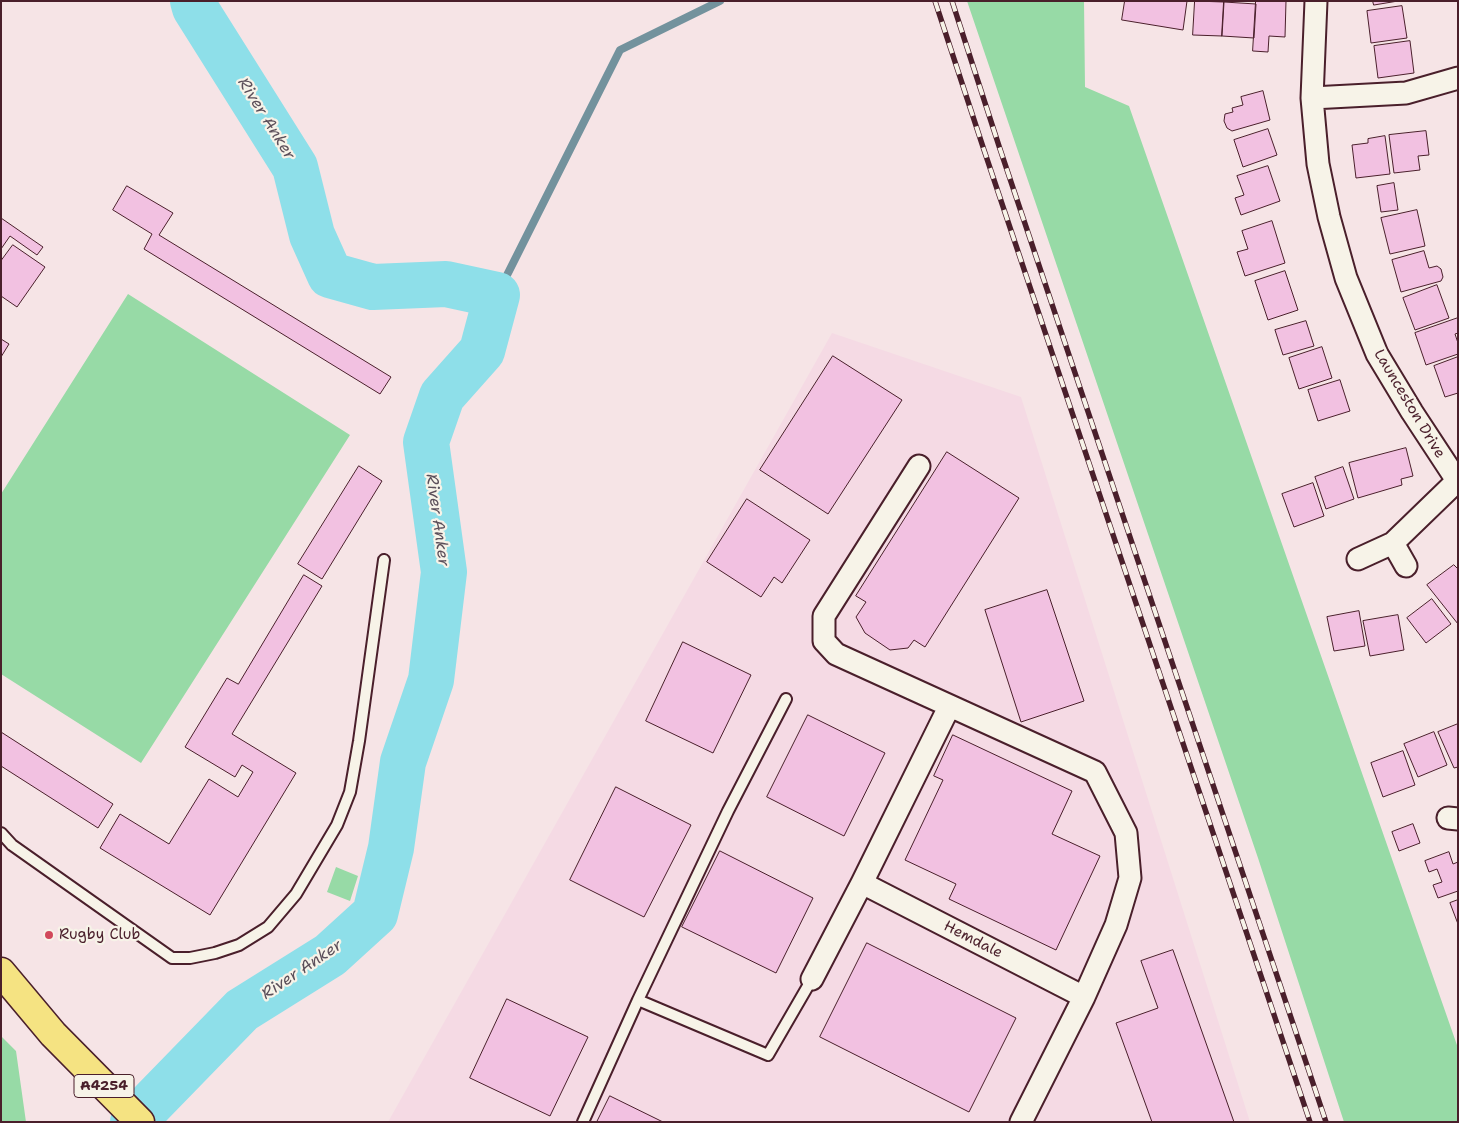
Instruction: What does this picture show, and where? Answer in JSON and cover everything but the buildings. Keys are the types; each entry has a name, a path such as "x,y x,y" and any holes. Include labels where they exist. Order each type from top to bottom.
{"main road":[{"name":"A4254","path":"1,972 53,1034 140,1122"}],"street":[{"name":"Launceston Drive","path":"1316,1 1312,98 1318,164 1329,217 1346,278 1377,354 1457,481"},
{"path":"1312,98 1406,93 1458,78"},
{"path":"919,466 824,616 824,641 836,654 1095,772 1126,833 1130,878 1116,925 1084,997 1021,1122"},
{"path":"1358,559 1393,543 1457,481"},
{"path":"1393,543 1406,566"},
{"path":"812,979 949,707"},
{"name":"Hemdale","path":"862,883 1084,997"}],"lane":[{"path":"1,833 12,845 172,958 190,958 215,953 239,945 268,927 296,894 337,825 350,792 359,741 384,560"},
{"path":"583,1122 638,1000 728,811 786,699"},
{"path":"638,1000 768,1055 812,979"}],"shaded area":[{"path":"832,333 1021,397 1250,1122 388,1122"}],"green space":[{"path":"967,1 1084,1 1085,87 1129,106 1458,1048 1458,1122 1344,1122 1258,858"},
{"path":"128,294 350,435 141,763 1,674 1,494"},
{"path":"336,867 358,876 350,901 327,892"},
{"path":"1,1036 16,1051 26,1122 1,1122"}],"waterway":[{"name":"River Anker","path":"133,1122 242,1010 330,955 375,914 391,848 403,762 431,680 444,572 426,442 442,396 482,351 497,295 446,284 373,287 330,275 312,235 295,167 195,8 193,1"},
{"path":"497,295 620,50 720,1"}],"railway":[{"path":"935,1 1310,1122"},
{"path":"952,1 1326,1122"}],"place":[{"name":"Rugby Club","path":"49,935"}]}
